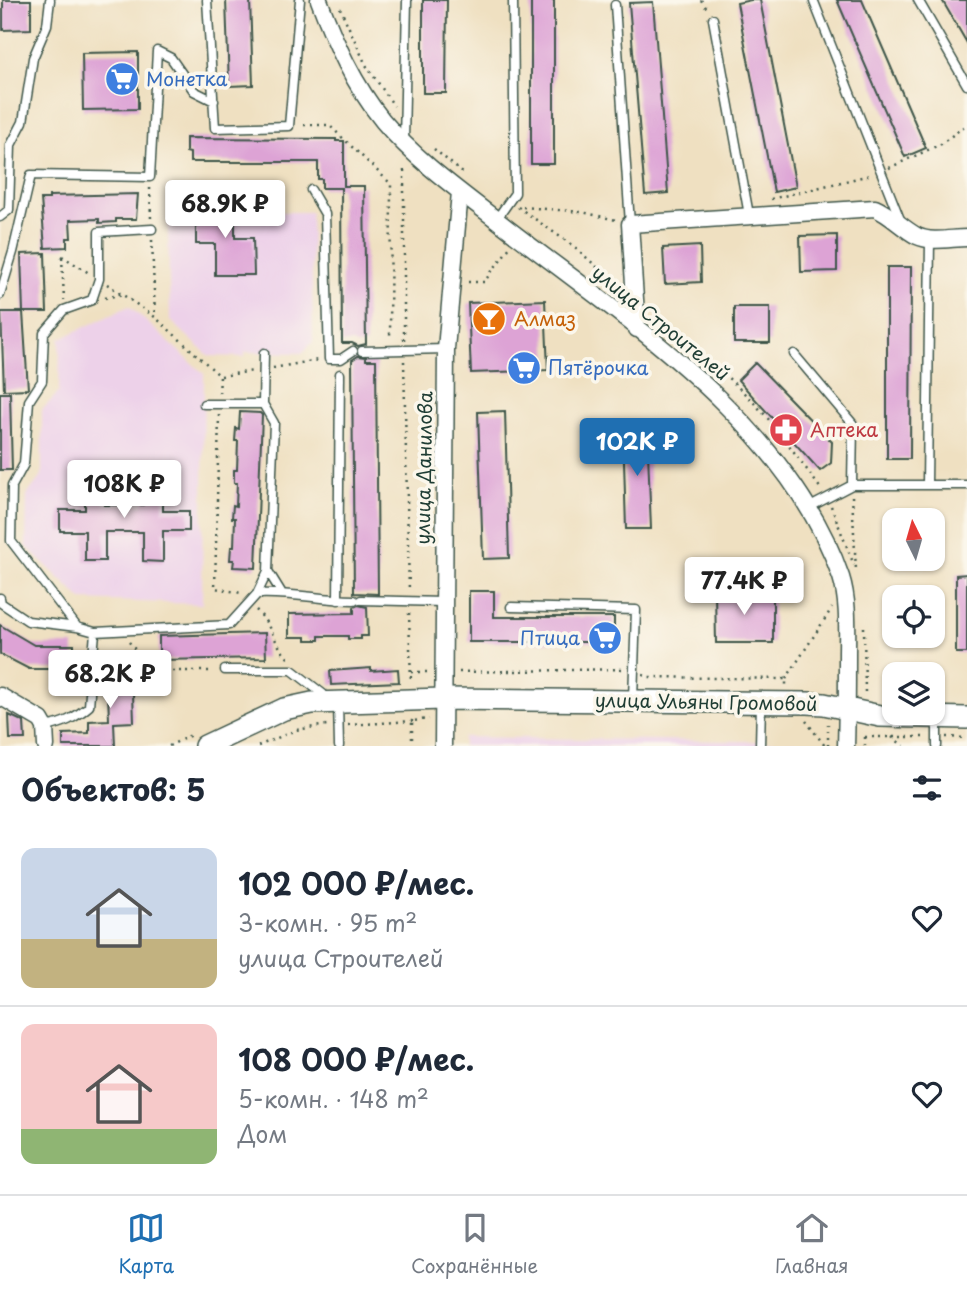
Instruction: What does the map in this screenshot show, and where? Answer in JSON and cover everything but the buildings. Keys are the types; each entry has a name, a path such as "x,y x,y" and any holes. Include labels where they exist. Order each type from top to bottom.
{"street":[{"name":"улица Строителей","path":"319,0 333,37 353,76 382,120 404,144 460,192 637,328 724,401 773,456 808,508 842,580 847,622 846,746"},
{"name":"улица Данилова","path":"443,746 446,349 460,192"},
{"path":"637,328 631,224 748,210 875,208 888,214 917,236 930,240 967,237"},
{"path":"0,696 41,720 45,727 46,746"},
{"name":"улица Ульяны Громовой","path":"205,746 284,709 333,703 412,710 633,701 761,703 791,712 824,704 880,716 937,733 967,718"}],"lane":[{"path":"0,217 9,210 11,145 23,121 33,58 47,25 50,0"},
{"path":"207,0 215,128 289,126 300,0"},
{"path":"404,144 407,0"},
{"path":"496,220 515,193 513,0"},
{"path":"918,0 967,85"},
{"path":"814,2 902,225"},
{"path":"615,5 631,224"},
{"path":"713,19 748,210"},
{"path":"0,295 31,175 150,177 157,51 171,58 194,91 214,101"},
{"path":"311,190 325,214 329,359 341,359 357,351 446,349"},
{"path":"77,628 11,541 12,486 24,464 29,401 42,381 44,333 64,310 92,300 99,279 99,232 152,229"},
{"path":"927,485 930,240"},
{"path":"0,598 1,603 27,621 95,632 229,625 257,594 268,571 274,423 263,404 264,353"},
{"path":"794,354 853,424 852,485"},
{"path":"338,600 340,374"},
{"path":"204,404 263,404"},
{"path":"808,508 852,485 967,485"},
{"path":"268,571 281,592"},
{"path":"257,594 281,592 338,600 443,602"},
{"path":"511,607 636,610 633,701"},
{"path":"45,727 62,724 78,716 89,706 92,695 95,632"},
{"path":"225,670 292,670 333,703 340,725 339,746"},
{"path":"760,746 761,703"}],"path":[{"path":"748,210 881,172 941,144 967,124"},
{"path":"304,125 329,125 391,184 390,349"},
{"path":"404,144 404,350 412,746"},
{"path":"150,177 155,317"},
{"path":"519,206 582,212 631,224"},
{"path":"64,310 62,256 155,317 220,376 215,588 246,594 249,604"},
{"path":"469,282 484,282"},
{"path":"92,300 123,294"},
{"path":"264,617 270,629"},
{"path":"119,630 150,668 158,671 211,671"},
{"path":"411,672 634,669 648,677 786,679 791,712 806,721 827,746"},
{"path":"258,746 296,730 369,725 412,710 443,708"},
{"path":"806,721 817,722"},
{"path":"827,746 828,722"},
{"path":"865,746 865,737 937,733 967,738"},
{"path":"892,737 904,746"}],"shaded area":[{"path":"167,189 280,189 281,212 311,212 313,342 302,353 245,352 245,357 209,356 170,320"},
{"path":"129,306 204,374 202,604 82,600 26,546 27,495 42,475 42,410 59,392 60,339"},
{"path":"463,737 798,742 798,746 463,746"}],"place":[{"name":"Монетка","path":"122,79"},
{"name":"Алмаз","path":"489,319"},
{"name":"Пятёрочка","path":"524,368"},
{"name":"Аптека","path":"786,430"},
{"name":"Птица","path":"605,638"}]}
